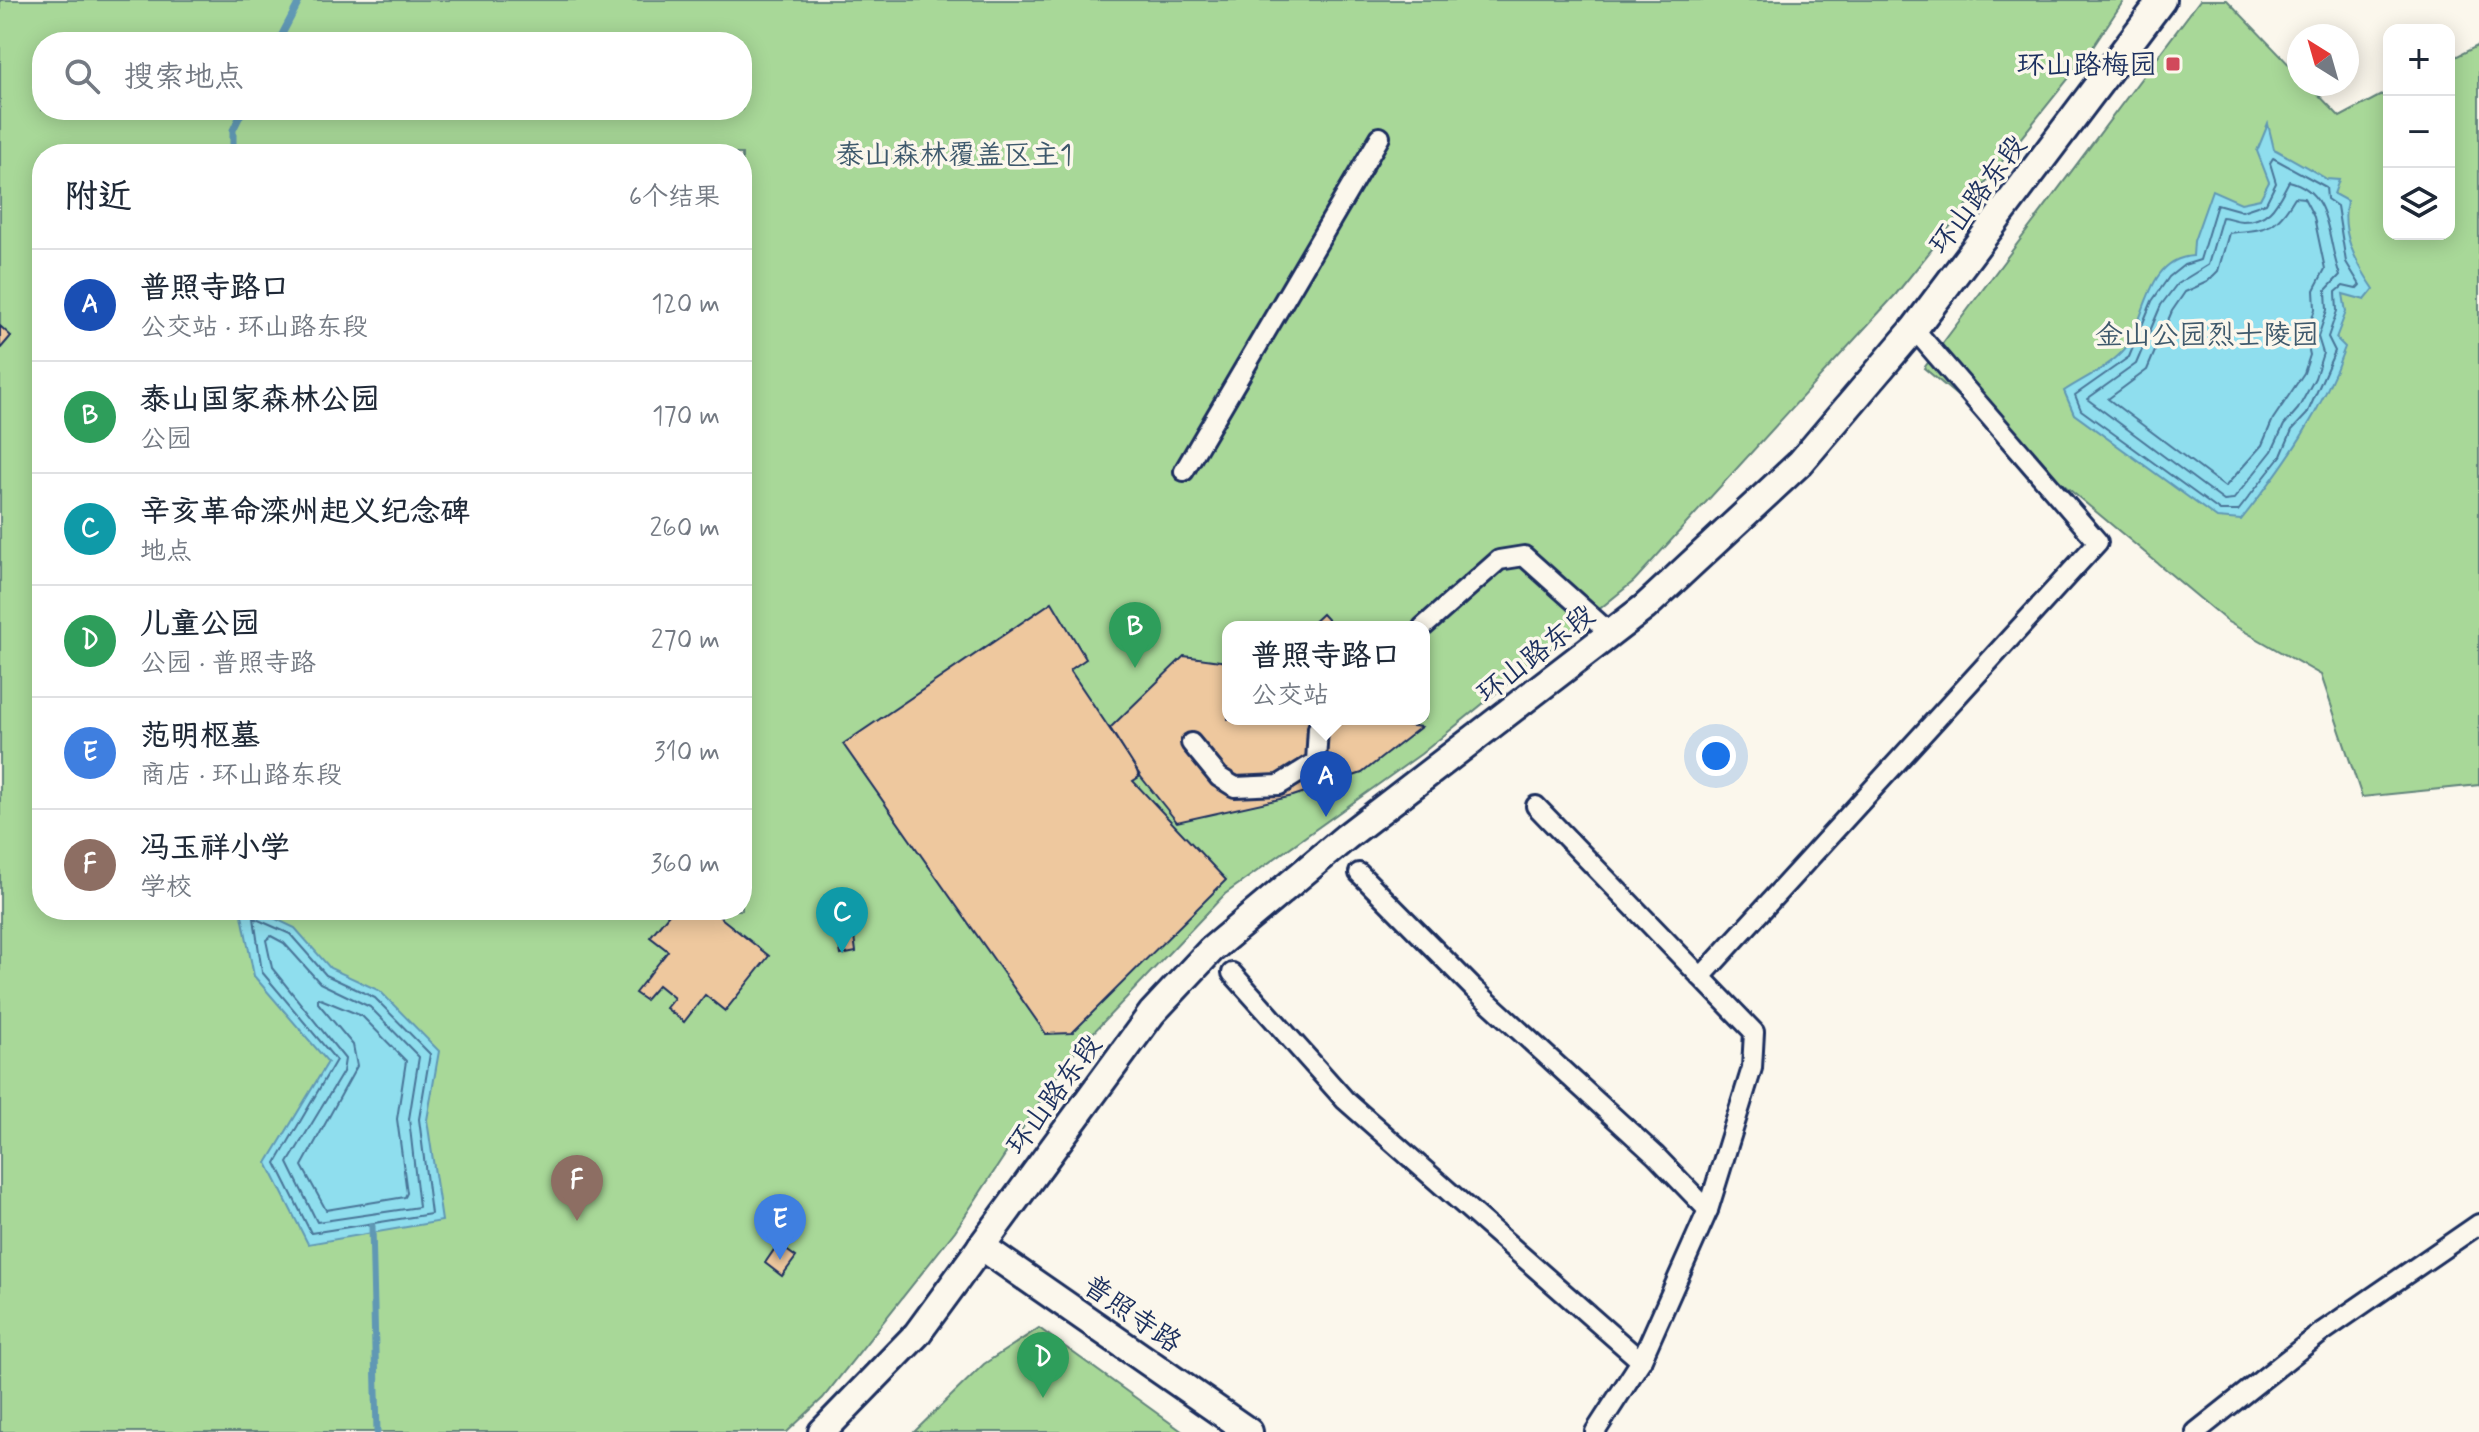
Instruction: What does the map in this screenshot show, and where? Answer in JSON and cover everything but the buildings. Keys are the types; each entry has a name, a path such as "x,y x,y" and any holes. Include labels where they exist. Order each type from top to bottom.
{"main road":[{"name":"环山路东段","path":"822,1432 917,1334 1152,1013 1211,950 1346,837 1645,607 1801,462 1914,329 2162,0"},
{"name":"普照寺路","path":"981,1246 1249,1432"}],"street":[{"path":"1184,471 1380,137"},
{"path":"1701,977 2098,542 1914,329"},
{"path":"1430,621 1499,560 1524,556 1611,634"},
{"path":"1191,743 1219,777 1235,787 1279,785 1316,762 1318,728 1321,725"},
{"path":"1536,806 1754,1032 1752,1068 1708,1210 1641,1361 1595,1432"},
{"path":"1359,873 1474,989 1655,1155 1708,1210"},
{"path":"1232,973 1345,1100 1641,1361"},
{"path":"2196,1432 2322,1332 2479,1224"}],"green space":[{"name":"泰山森林覆盖区主1","path":"0,0 2124,0 2089,53 1896,294 1634,581 1421,754 1225,894 1068,1059 955,1231 823,1398 787,1432 0,1432"},
{"name":"金山公园烈士陵园","path":"2200,0 2227,0 2287,62 2287,96 2320,96 2340,117 2383,94 2383,240 2455,240 2455,57 2479,45 2479,785 2362,797 2321,675 2228,622 1924,368"},
{"path":"1039,1328 1183,1432 914,1432 984,1364"}],"water":[{"path":"2268,124 2274,149 2326,179 2339,180 2334,194 2347,201 2346,225 2351,247 2374,289 2365,300 2343,294 2346,312 2336,338 2345,347 2325,394 2287,459 2241,520 2217,518 2074,414 2064,391 2122,352 2137,326 2155,281 2164,269 2177,260 2193,256 2194,241 2212,190 2241,203 2260,199 2269,182 2257,151"},
{"path":"243,920 278,920 295,928 330,968 380,991 439,1051 427,1120 442,1221 308,1244 267,1163 328,1062 254,976"}],"waterway":[{"path":"283,32 300,0"},
{"path":"233,144 233,130 238,120"},
{"path":"372,1226 377,1432"}],"place":[{"name":"环山路梅园","path":"2173,64"},
{"name":"泰山国家森林公园","path":"1135,668"},
{"name":"普照寺路口","path":"1326,817"},
{"name":"辛亥革命滦州起义纪念碑","path":"842,953"},
{"name":"冯玉祥小学","path":"577,1221"},
{"name":"范明枢墓","path":"780,1260"},
{"name":"儿童公园","path":"1043,1398"}]}
